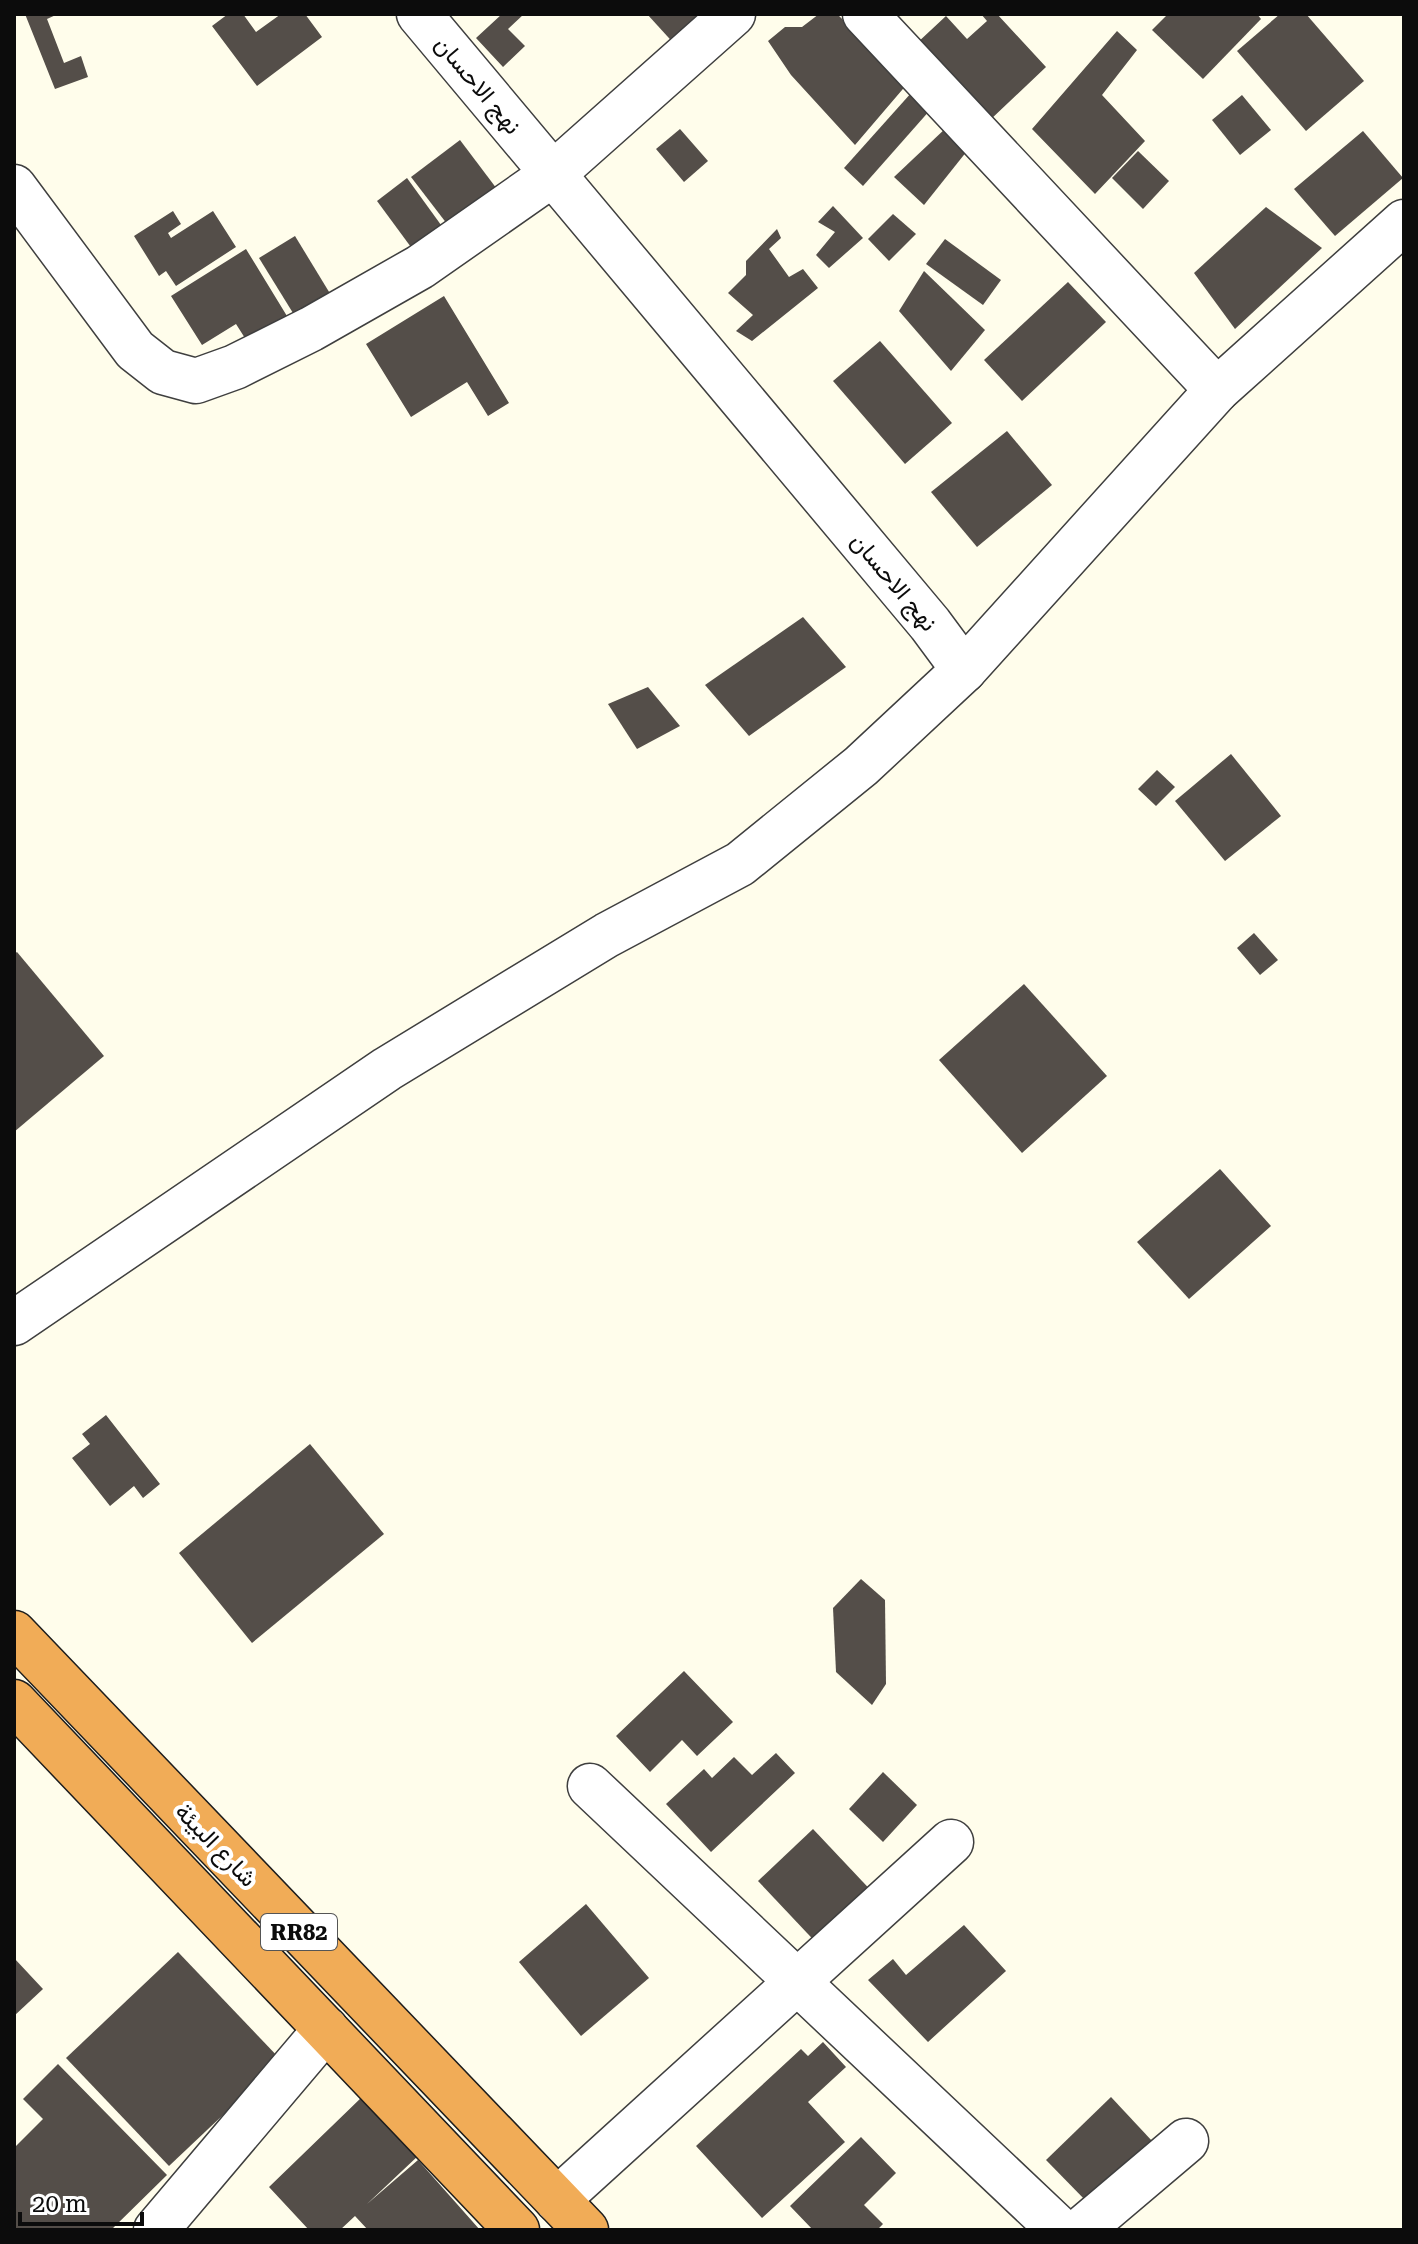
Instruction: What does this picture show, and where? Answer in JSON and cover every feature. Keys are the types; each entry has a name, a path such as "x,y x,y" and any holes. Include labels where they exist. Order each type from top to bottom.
{"highway":[{"name":"شارع البيئة","path":"14,1633 572,2215"},
{"name":"شارع البيئة","path":"14,1702 517,2230"}],"street":[{"name":"نهج الاحسان","path":"419,14 930,624 964,670"},
{"path":"14,187 135,350 163,372 196,381 235,367 311,329 420,267 553,174 733,14"},
{"path":"865,14 1217,390"},
{"path":"14,1323 387,1069 607,935 740,864 861,766 964,670 1217,390 1404,222"},
{"path":"590,1786 1060,2230"},
{"path":"572,2215 797,1982 951,1842"},
{"path":"156,2230 326,2029"},
{"path":"1081,2230 1186,2141"}],"building":[{"path":"25,14 58,14 47,19 64,63 81,56 88,77 55,89"},
{"path":"228,14 243,14 256,32 281,14 305,14 322,37 257,86 212,26"},
{"path":"502,14 524,14 508,29 525,46 503,67 476,38"},
{"path":"647,14 720,14 678,48"},
{"path":"819,14 837,14 908,83 855,145 791,75 768,41 785,27 802,27"},
{"path":"981,14 997,14 1046,67 989,121 916,44 946,16 967,39 987,21"},
{"path":"1168,14 1257,14 1261,19 1203,79 1152,30"},
{"path":"1280,14 1306,14 1364,81 1306,131 1237,51"},
{"path":"1117,31 1137,50 1102,95 1145,141 1095,194 1032,129"},
{"path":"912,92 931,109 863,186 844,168"},
{"path":"1242,95 1271,130 1240,155 1212,120"},
{"path":"947,127 971,146 924,205 894,177"},
{"path":"680,129 708,161 684,182 656,149"},
{"path":"1363,131 1403,178 1335,236 1294,189"},
{"path":"460,140 503,197 454,233 411,177"},
{"path":"1138,151 1169,181 1143,209 1112,178"},
{"path":"407,178 449,236 419,258 377,201"},
{"path":"833,206 863,238 829,268 816,255 835,232 818,222"},
{"path":"1266,207 1322,248 1235,329 1194,273"},
{"path":"173,211 181,224 168,233 171,238 213,211 236,247 176,286 166,271 159,276 134,236"},
{"path":"893,214 916,234 889,261 868,239"},
{"path":"777,229 781,238 769,249 789,277 803,269 818,288 752,341 736,331 753,315 728,293 746,275 746,261"},
{"path":"295,236 337,305 301,326 259,258"},
{"path":"945,239 1001,280 983,305 926,264"},
{"path":"246,249 290,321 250,346 236,324 202,345 171,296"},
{"path":"924,271 985,330 951,371 899,311"},
{"path":"1068,282 1106,322 1022,401 984,360"},
{"path":"444,296 509,403 488,416 467,382 411,417 366,344"},
{"path":"880,341 952,423 905,464 833,381"},
{"path":"1007,431 1052,485 977,547 931,492"},
{"path":"803,617 846,667 749,736 705,685"},
{"path":"648,687 680,726 637,749 608,704"},
{"path":"1231,754 1281,816 1225,861 1175,801"},
{"path":"1157,770 1175,787 1156,806 1138,789"},
{"path":"1254,933 1278,960 1260,975 1237,948"},
{"path":"17,952 104,1056 14,1132 14,954"},
{"path":"1024,984 1107,1076 1022,1153 939,1060"},
{"path":"1220,1169 1271,1226 1189,1299 1137,1242"},
{"path":"106,1415 160,1484 143,1498 134,1486 110,1506 72,1458 90,1444 82,1434"},
{"path":"310,1444 384,1534 252,1643 179,1553"},
{"path":"861,1579 885,1600 886,1684 872,1705 836,1672 833,1608"},
{"path":"684,1671 733,1722 697,1756 682,1740 650,1772 616,1736"},
{"path":"776,1753 795,1773 711,1852 666,1804 704,1769 712,1778 734,1757 752,1775"},
{"path":"883,1772 917,1805 883,1842 849,1809"},
{"path":"813,1829 879,1899 824,1951 758,1881"},
{"path":"586,1904 649,1978 581,2036 519,1962"},
{"path":"964,1925 1006,1971 928,2042 868,1980 893,1959 906,1975"},
{"path":"178,1952 281,2060 169,2166 66,2058"},
{"path":"14,1958 43,1989 14,2016"},
{"path":"823,2042 846,2067 808,2102 845,2142 762,2218 696,2146 801,2049 808,2056"},
{"path":"58,2064 167,2175 111,2230 14,2230 14,2148 43,2119 23,2099"},
{"path":"363,2096 419,2155 367,2204 418,2160 480,2230 368,2230 355,2216 340,2230 309,2230 269,2187"},
{"path":"1111,2097 1153,2142 1089,2204 1046,2160"},
{"path":"861,2137 896,2173 864,2205 883,2224 877,2230 813,2230 790,2206"}]}
